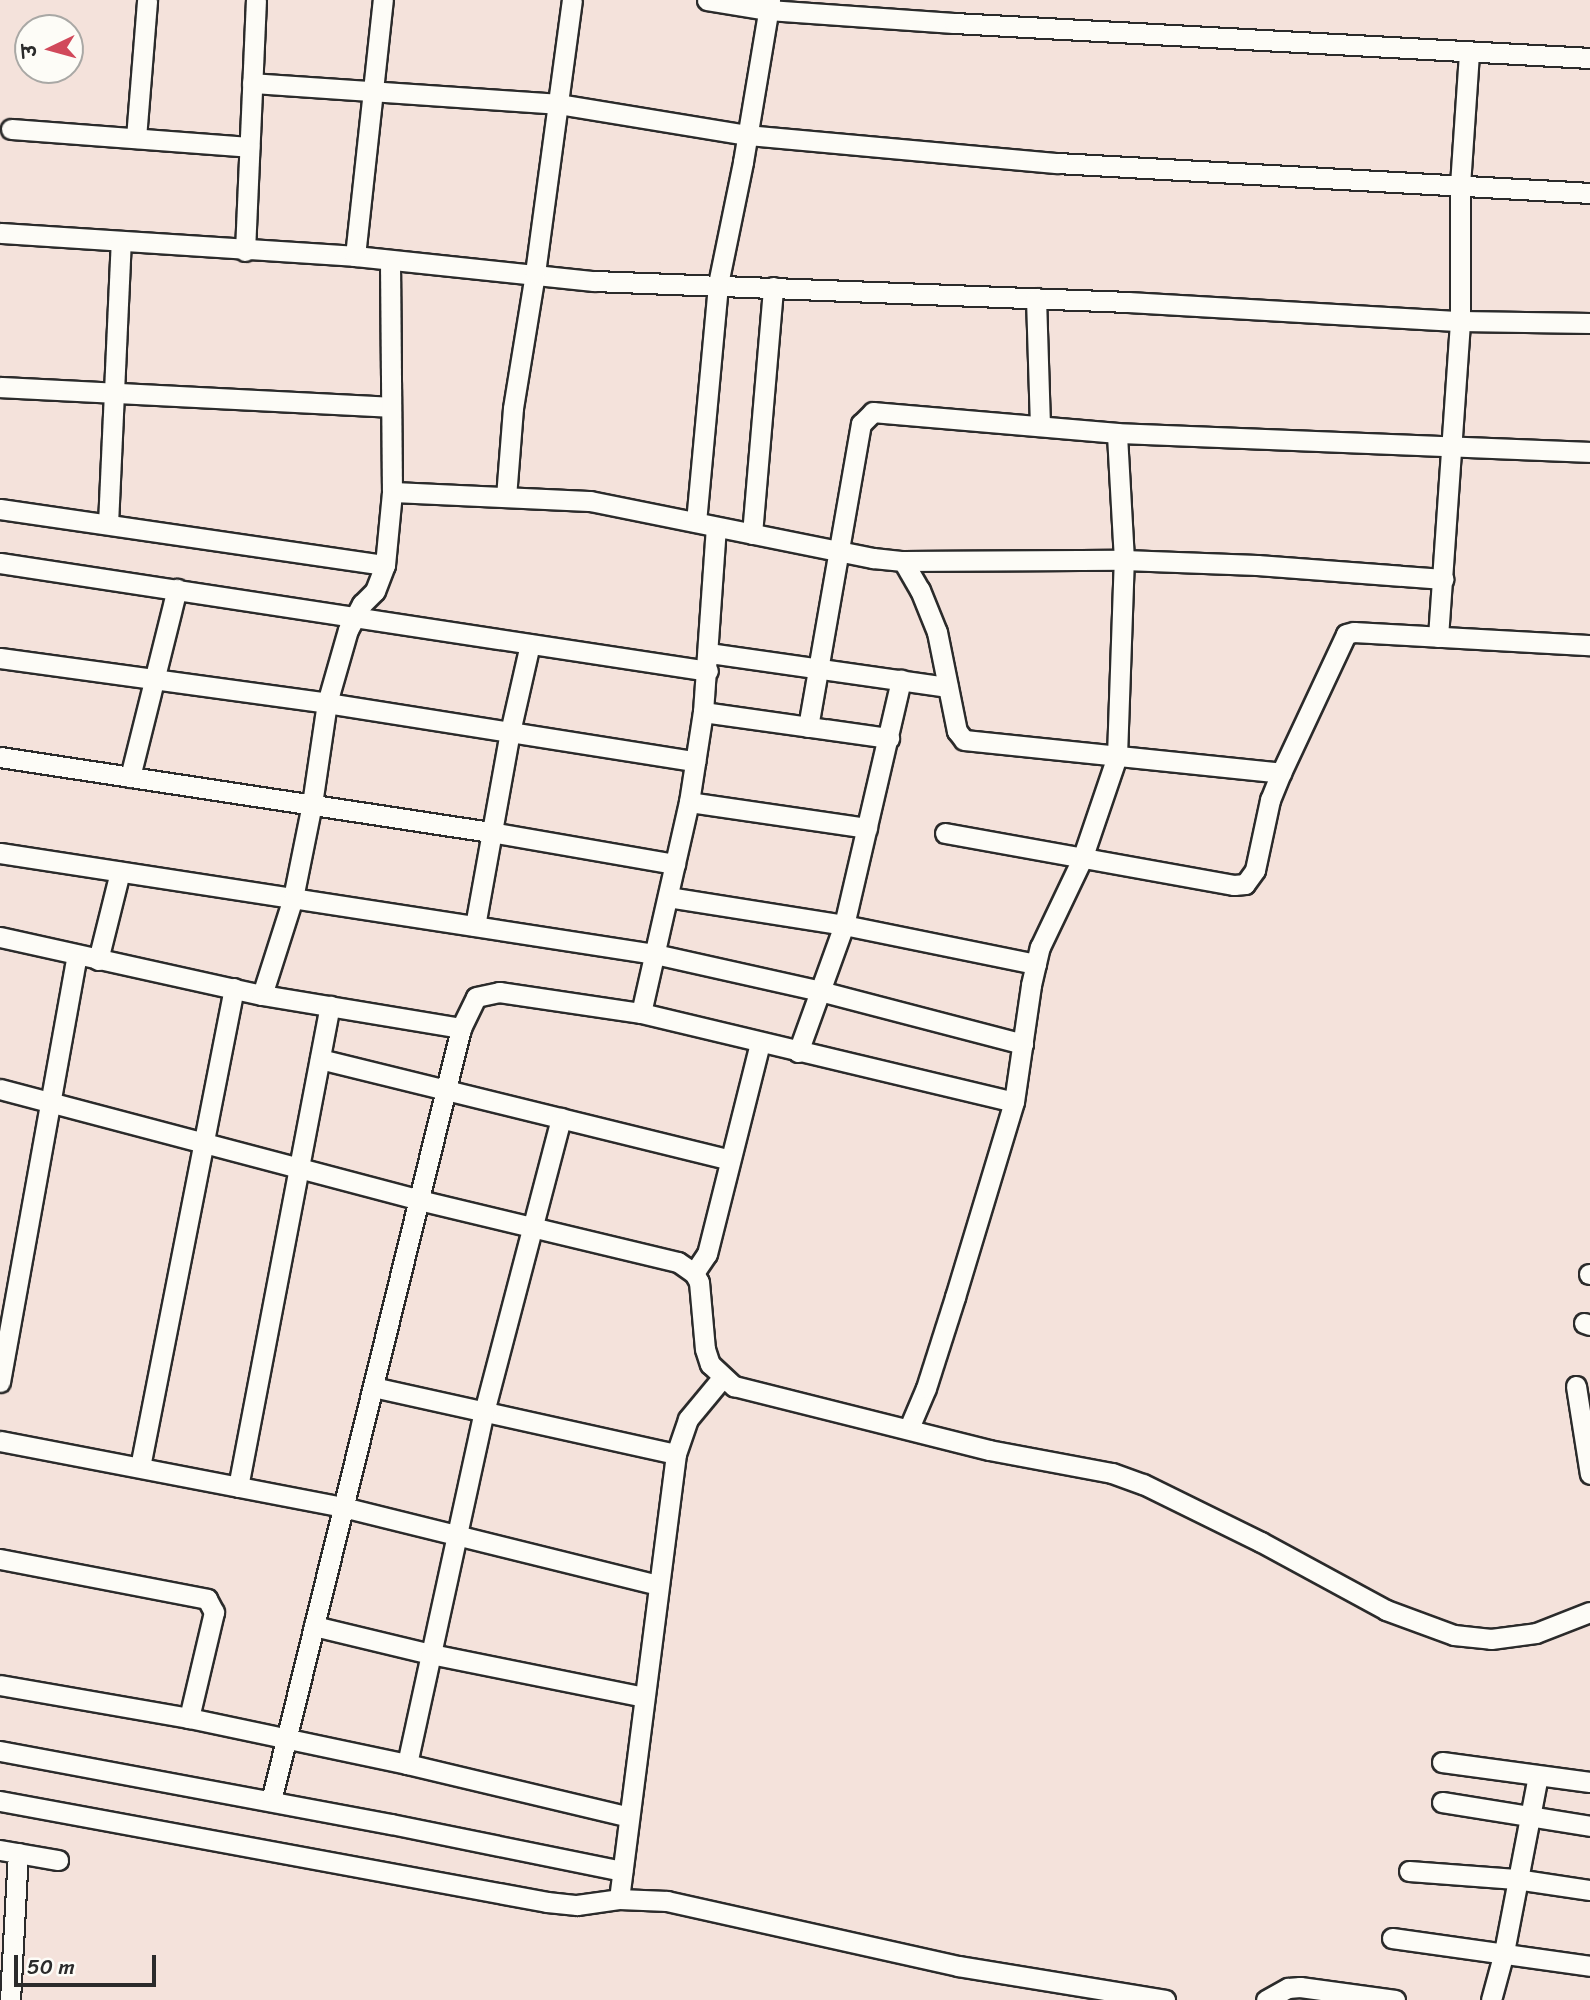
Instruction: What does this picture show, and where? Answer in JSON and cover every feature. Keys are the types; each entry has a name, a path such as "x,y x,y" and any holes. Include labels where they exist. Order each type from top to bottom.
{"street":[{"path":"135,138 147,0"},
{"path":"245,251 256,0"},
{"path":"355,256 383,0"},
{"path":"506,497 513,408 536,273 572,0"},
{"path":"707,0 1590,58"},
{"path":"696,522 718,284 769,5"},
{"path":"1438,637 1460,321 1460,185 1469,52"},
{"path":"252,83 374,94 558,104 747,135 1057,163 1590,193"},
{"path":"11,129 250,147"},
{"path":"0,233 121,243 355,256 593,281 1037,298 1460,321 1590,323"},
{"path":"108,524 121,243"},
{"path":"262,995 293,898 312,804 327,703 355,616 375,591 385,565 392,492 390,261"},
{"path":"752,534 773,288"},
{"path":"1037,298 1040,426"},
{"path":"0,387 113,395 390,407"},
{"path":"808,727 860,424 866,416 884,411 1117,433 1590,453"},
{"path":"909,1428 926,1388 1014,1102 1040,947 1082,859 1117,757 1124,560 1117,433"},
{"path":"392,492 590,501 716,528 903,561 1124,560 1257,565 1443,579"},
{"path":"0,509 385,565"},
{"path":"641,1013 689,802 703,712 716,528"},
{"path":"903,561 920,590 937,632 957,731 964,740 1281,774"},
{"path":"0,563 530,643 708,662 816,669 948,687"},
{"path":"131,777 177,589"},
{"path":"945,833 1234,885 1245,884 1255,870 1270,800 1346,634 1590,645"},
{"path":"475,926 510,732 530,643"},
{"path":"0,658 327,703 695,761"},
{"path":"799,1052 844,925 901,681"},
{"path":"703,712 889,738"},
{"path":"0,757 491,832 676,864"},
{"path":"689,802 867,828"},
{"path":"0,853 654,954 820,991 1023,1044"},
{"path":"98,960 120,872"},
{"path":"668,897 844,925 1036,964"},
{"path":"0,937 262,995 461,1028"},
{"path":"0,1382 77,956"},
{"path":"140,1467 234,989"},
{"path":"271,1801 461,1028 476,997 499,992 641,1013 1014,1102"},
{"path":"238,1487 330,1006"},
{"path":"694,1273 707,1254 760,1043"},
{"path":"320,1059 730,1160"},
{"path":"0,1089 419,1200 678,1262 694,1273 701,1295 705,1349 710,1364 722,1378 734,1386 989,1450 1112,1473 1143,1484 1261,1542 1385,1611 1454,1635 1491,1639 1536,1633 1590,1612"},
{"path":"407,1764 484,1412 561,1118"},
{"path":"619,1899 676,1454 688,1419 722,1378"},
{"path":"1576,1386 1590,1474"},
{"path":"373,1387 676,1454"},
{"path":"0,1441 343,1507 659,1585"},
{"path":"0,1559 201,1597 212,1603 214,1612 189,1718"},
{"path":"314,1626 431,1654 644,1697"},
{"path":"0,1685 189,1718 407,1764 629,1817"},
{"path":"0,1751 271,1801 622,1871"},
{"path":"1442,1762 1590,1782"},
{"path":"1491,2000 1504,1952 1538,1776"},
{"path":"0,1801 547,1902 596,1904 619,1899 667,1901 958,1966 1165,2000"},
{"path":"1442,1802 1590,1826"},
{"path":"10,2000 9,1852 58,1860"},
{"path":"1409,1871 1516,1879 1590,1890"},
{"path":"1392,1938 1590,1966"},
{"path":"1266,2000 1288,1989 1300,1987 1395,2000"}]}
